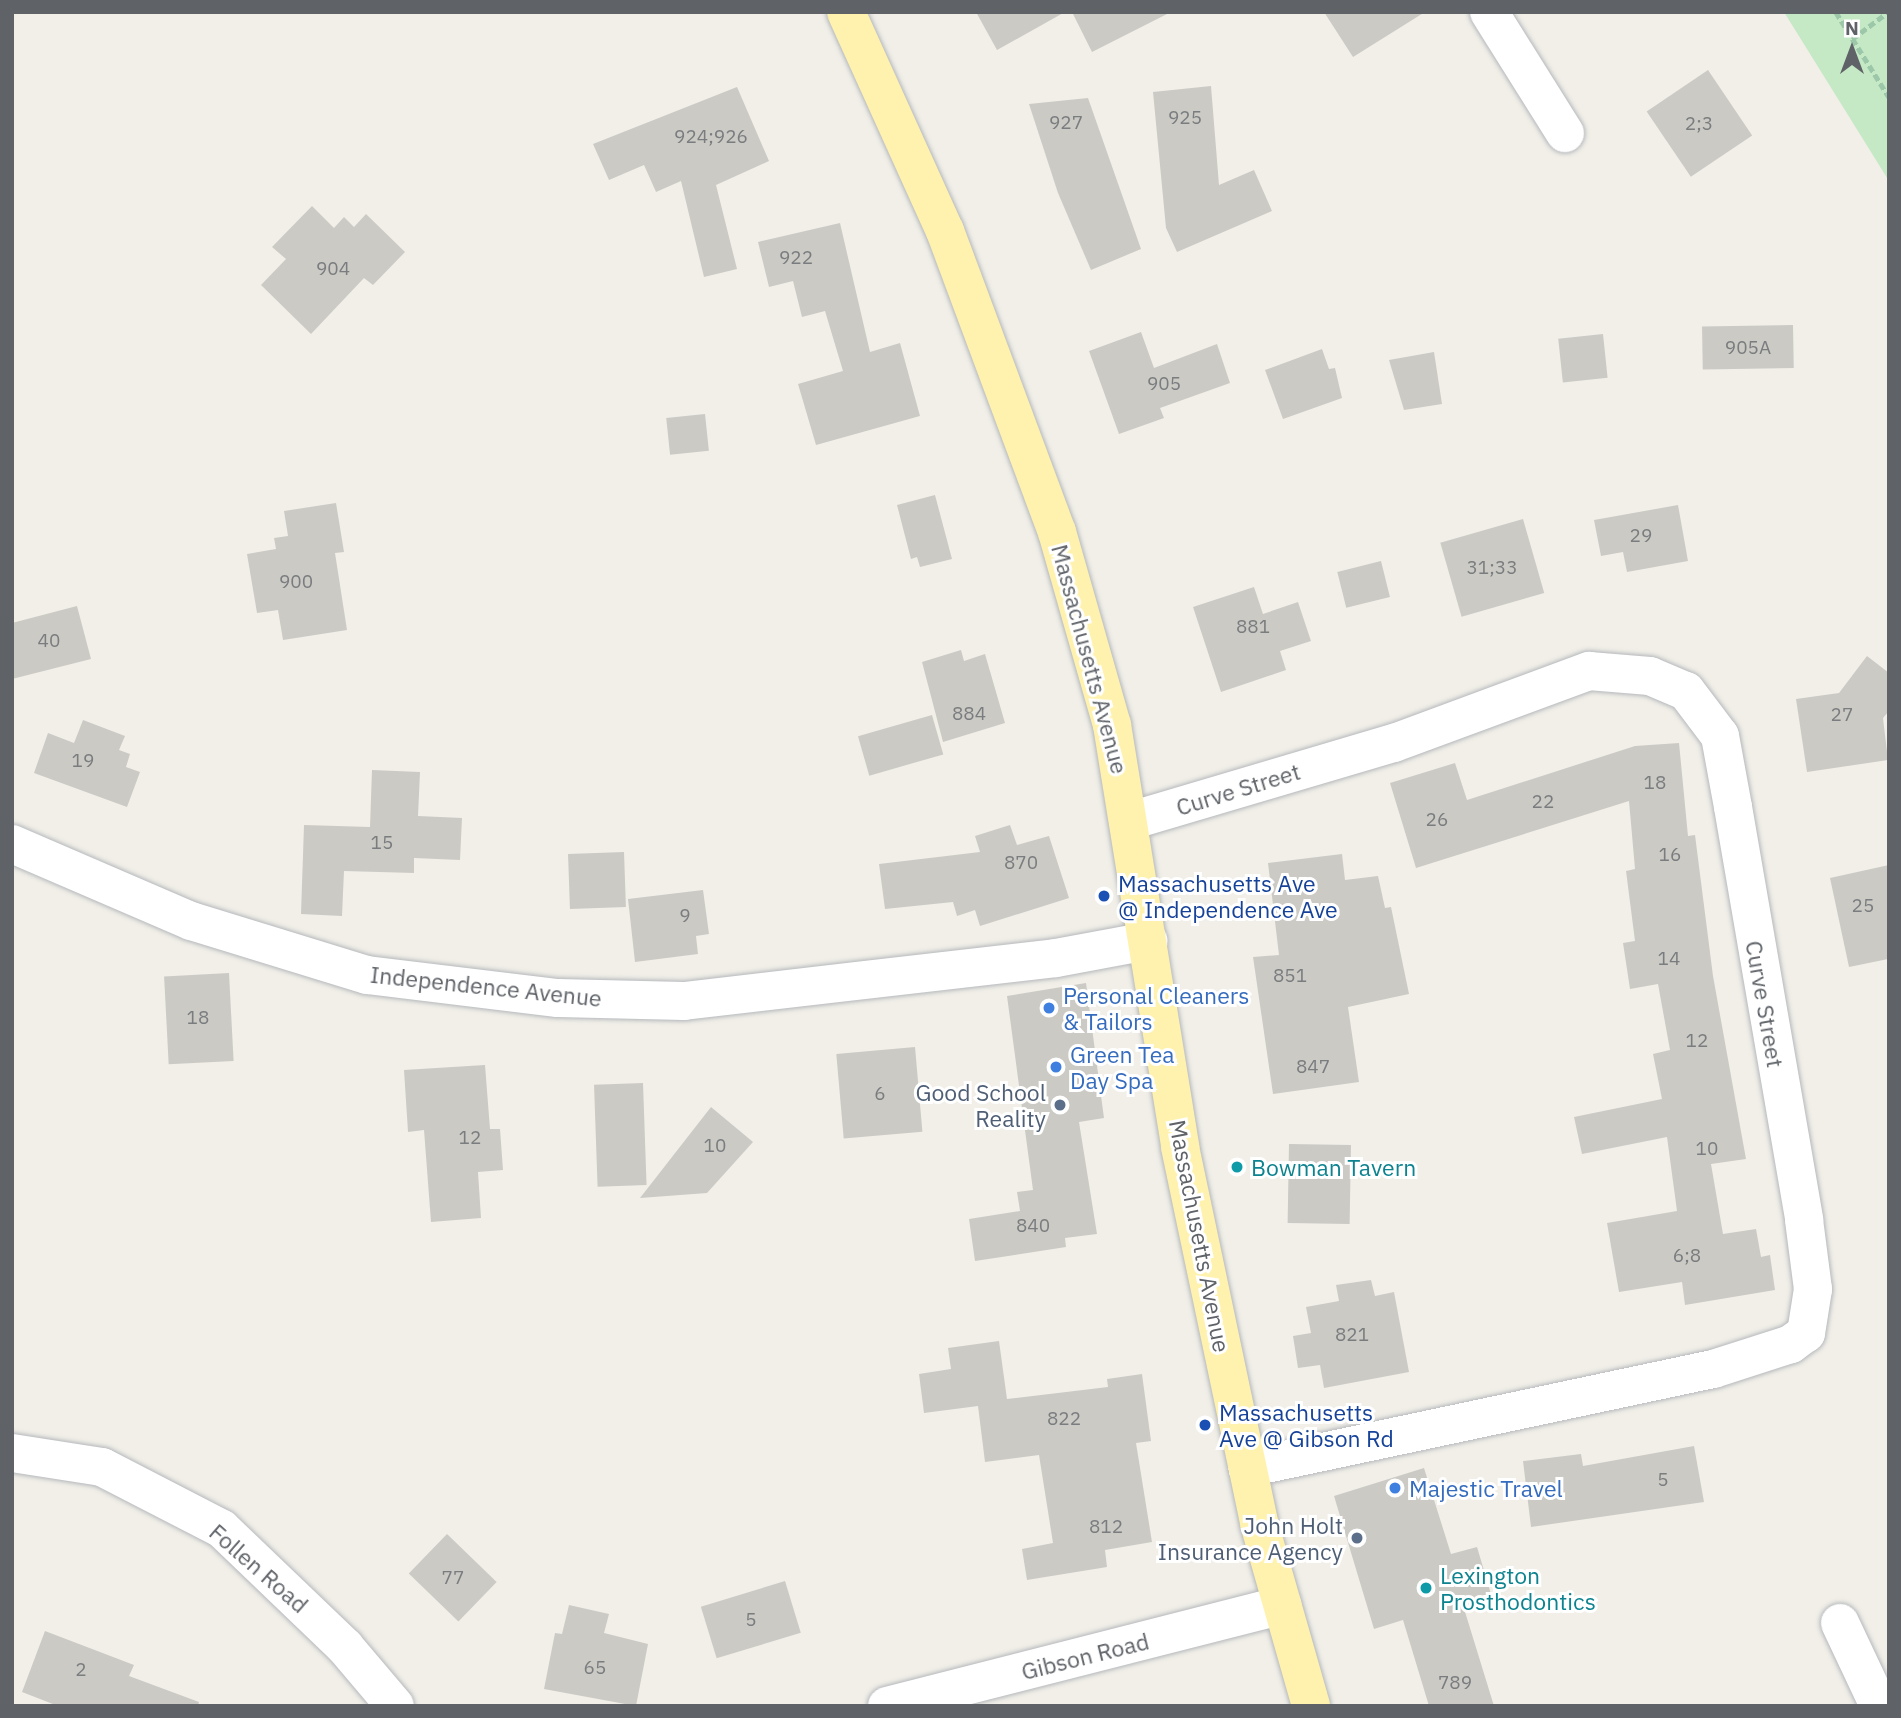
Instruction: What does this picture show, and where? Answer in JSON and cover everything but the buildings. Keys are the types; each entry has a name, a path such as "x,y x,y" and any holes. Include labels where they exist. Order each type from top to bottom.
{"main road":[{"name":"Massachusetts Avenue","path":"846,12 945,231 1056,532 1112,725 1130,821 1180,1147 1247,1468 1311,1706"}],"street":[{"path":"1489,12 1565,133"},
{"name":"Curve Street","path":"1130,821 1394,743 1589,671 1650,676 1686,691 1720,736 1733,807 1804,1220 1813,1289 1806,1333 1791,1344 1713,1369 1247,1468"},
{"name":"Independence Avenue","path":"12,845 191,921 368,975 558,998 684,1000 1056,958 1148,940"},
{"name":"Follen Road","path":"12,1453 102,1467 222,1529 345,1647 395,1706"},
{"name":"Gibson Road","path":"887,1706 1282,1605"},
{"path":"1840,1623 1879,1706"}],"path":[{"path":"1836,12 1889,97"},
{"path":"1852,39 1888,12"}],"green space":[{"path":"1784,12 1889,12 1889,181"}],"place":[{"name":"Massachusetts Ave @ Independence Ave","path":"1104,896"},
{"name":"Personal Cleaners & Tailors","path":"1049,1008"},
{"name":"Green Tea Day Spa","path":"1056,1067"},
{"name":"Good School Reality","path":"1060,1105"},
{"name":"Bowman Tavern","path":"1237,1167"},
{"name":"Massachusetts Ave @ Gibson Rd","path":"1205,1425"},
{"name":"Majestic Travel","path":"1395,1488"},
{"name":"John Holt Insurance Agency","path":"1357,1538"},
{"name":"Lexington Prosthodontics","path":"1426,1588"}]}
